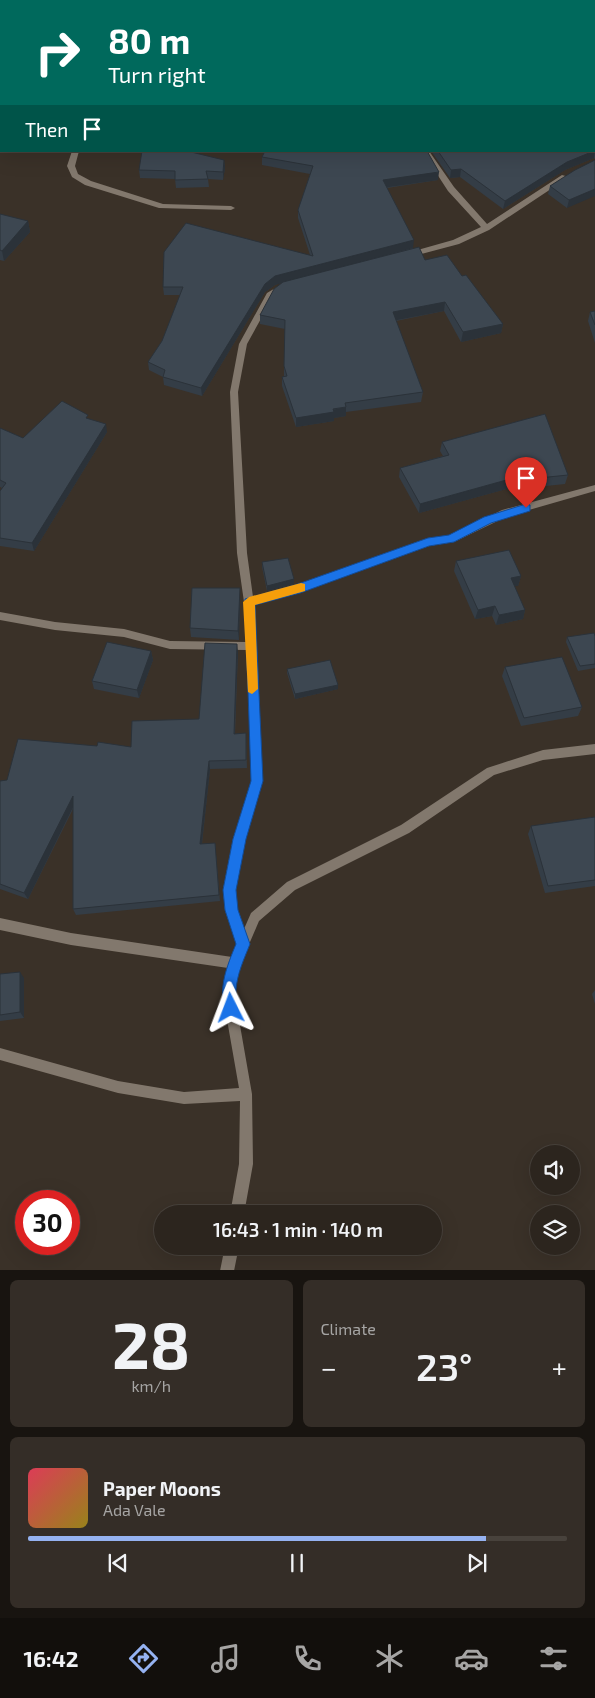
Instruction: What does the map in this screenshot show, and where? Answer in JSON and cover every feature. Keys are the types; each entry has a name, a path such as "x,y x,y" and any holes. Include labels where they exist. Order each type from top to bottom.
{"street":[{"path":"76,152 71,166 75,175 88,183 162,206 231,208"},
{"path":"426,152 451,189 486,228"},
{"path":"404,256 456,242 486,228 538,193 578,170"},
{"path":"243,944 231,910 230,890 239,839 257,781 249,602 242,553 234,392 243,344 258,314 270,295 279,288 292,284"},
{"path":"249,602 296,590 428,542 451,539 506,513 595,488"},
{"path":"0,616 55,626 124,632 170,645 250,646"},
{"path":"239,1205 246,1164 246,1094 228,991 235,962 255,917 291,886 405,829 491,771 543,755 595,749"},
{"path":"0,924 71,939 235,962"},
{"path":"0,1054 118,1088 184,1098 246,1094"},
{"path":"227,1270 230,1255"}],"building":[{"path":"142,152 191,152 224,160 223,172 206,171 208,179 175,180 175,171 139,170"},
{"path":"264,152 428,152 439,172 383,180 414,240 275,276 265,284 201,388 163,377 165,370 148,362 162,341 183,287 163,287 164,252 186,223 313,256 298,210 313,166 262,157"},
{"path":"439,152 592,152 567,162 505,201 461,169 451,170"},
{"path":"595,160 595,189 569,200 550,186 575,170"},
{"path":"0,214 28,221 2,251 0,250"},
{"path":"419,247 425,260 447,255 462,276 466,275 503,324 463,332 445,302 393,312 423,392 345,403 346,407 333,409 334,412 296,418 282,377 287,376 284,366 285,320 260,315 274,289 283,282"},
{"path":"595,311 595,325 590,312"},
{"path":"62,401 88,415 86,418 106,424 32,543 0,538 0,491 6,483 0,480 0,428 23,438"},
{"path":"545,414 568,475 529,479 528,474 420,504 400,468 449,455 442,442"},
{"path":"509,550 521,576 511,578 525,610 499,615 495,606 478,610 456,561"},
{"path":"288,558 294,579 267,586 262,562"},
{"path":"192,588 240,588 238,631 190,628"},
{"path":"594,633 595,664 580,666 567,637"},
{"path":"107,642 151,651 137,690 92,681"},
{"path":"205,643 237,644 234,734 246,733 246,760 209,761 200,844 215,843 219,895 73,909 73,796 24,893 0,884 0,781 7,780 18,739 97,746 98,742 131,747 132,721 199,719"},
{"path":"562,657 582,707 524,718 505,667"},
{"path":"330,660 338,685 295,694 287,669"},
{"path":"595,817 595,880 548,886 531,826"},
{"path":"20,972 20,1012 0,1015 0,974"}],"slow traffic":[{"path":"252,689 249,602 301,587"}],"route":[{"path":"231,1008 228,991 235,962 243,944 231,910 230,890 239,839 257,781 249,602 296,590 428,542 451,539 487,520 526,508"}]}
